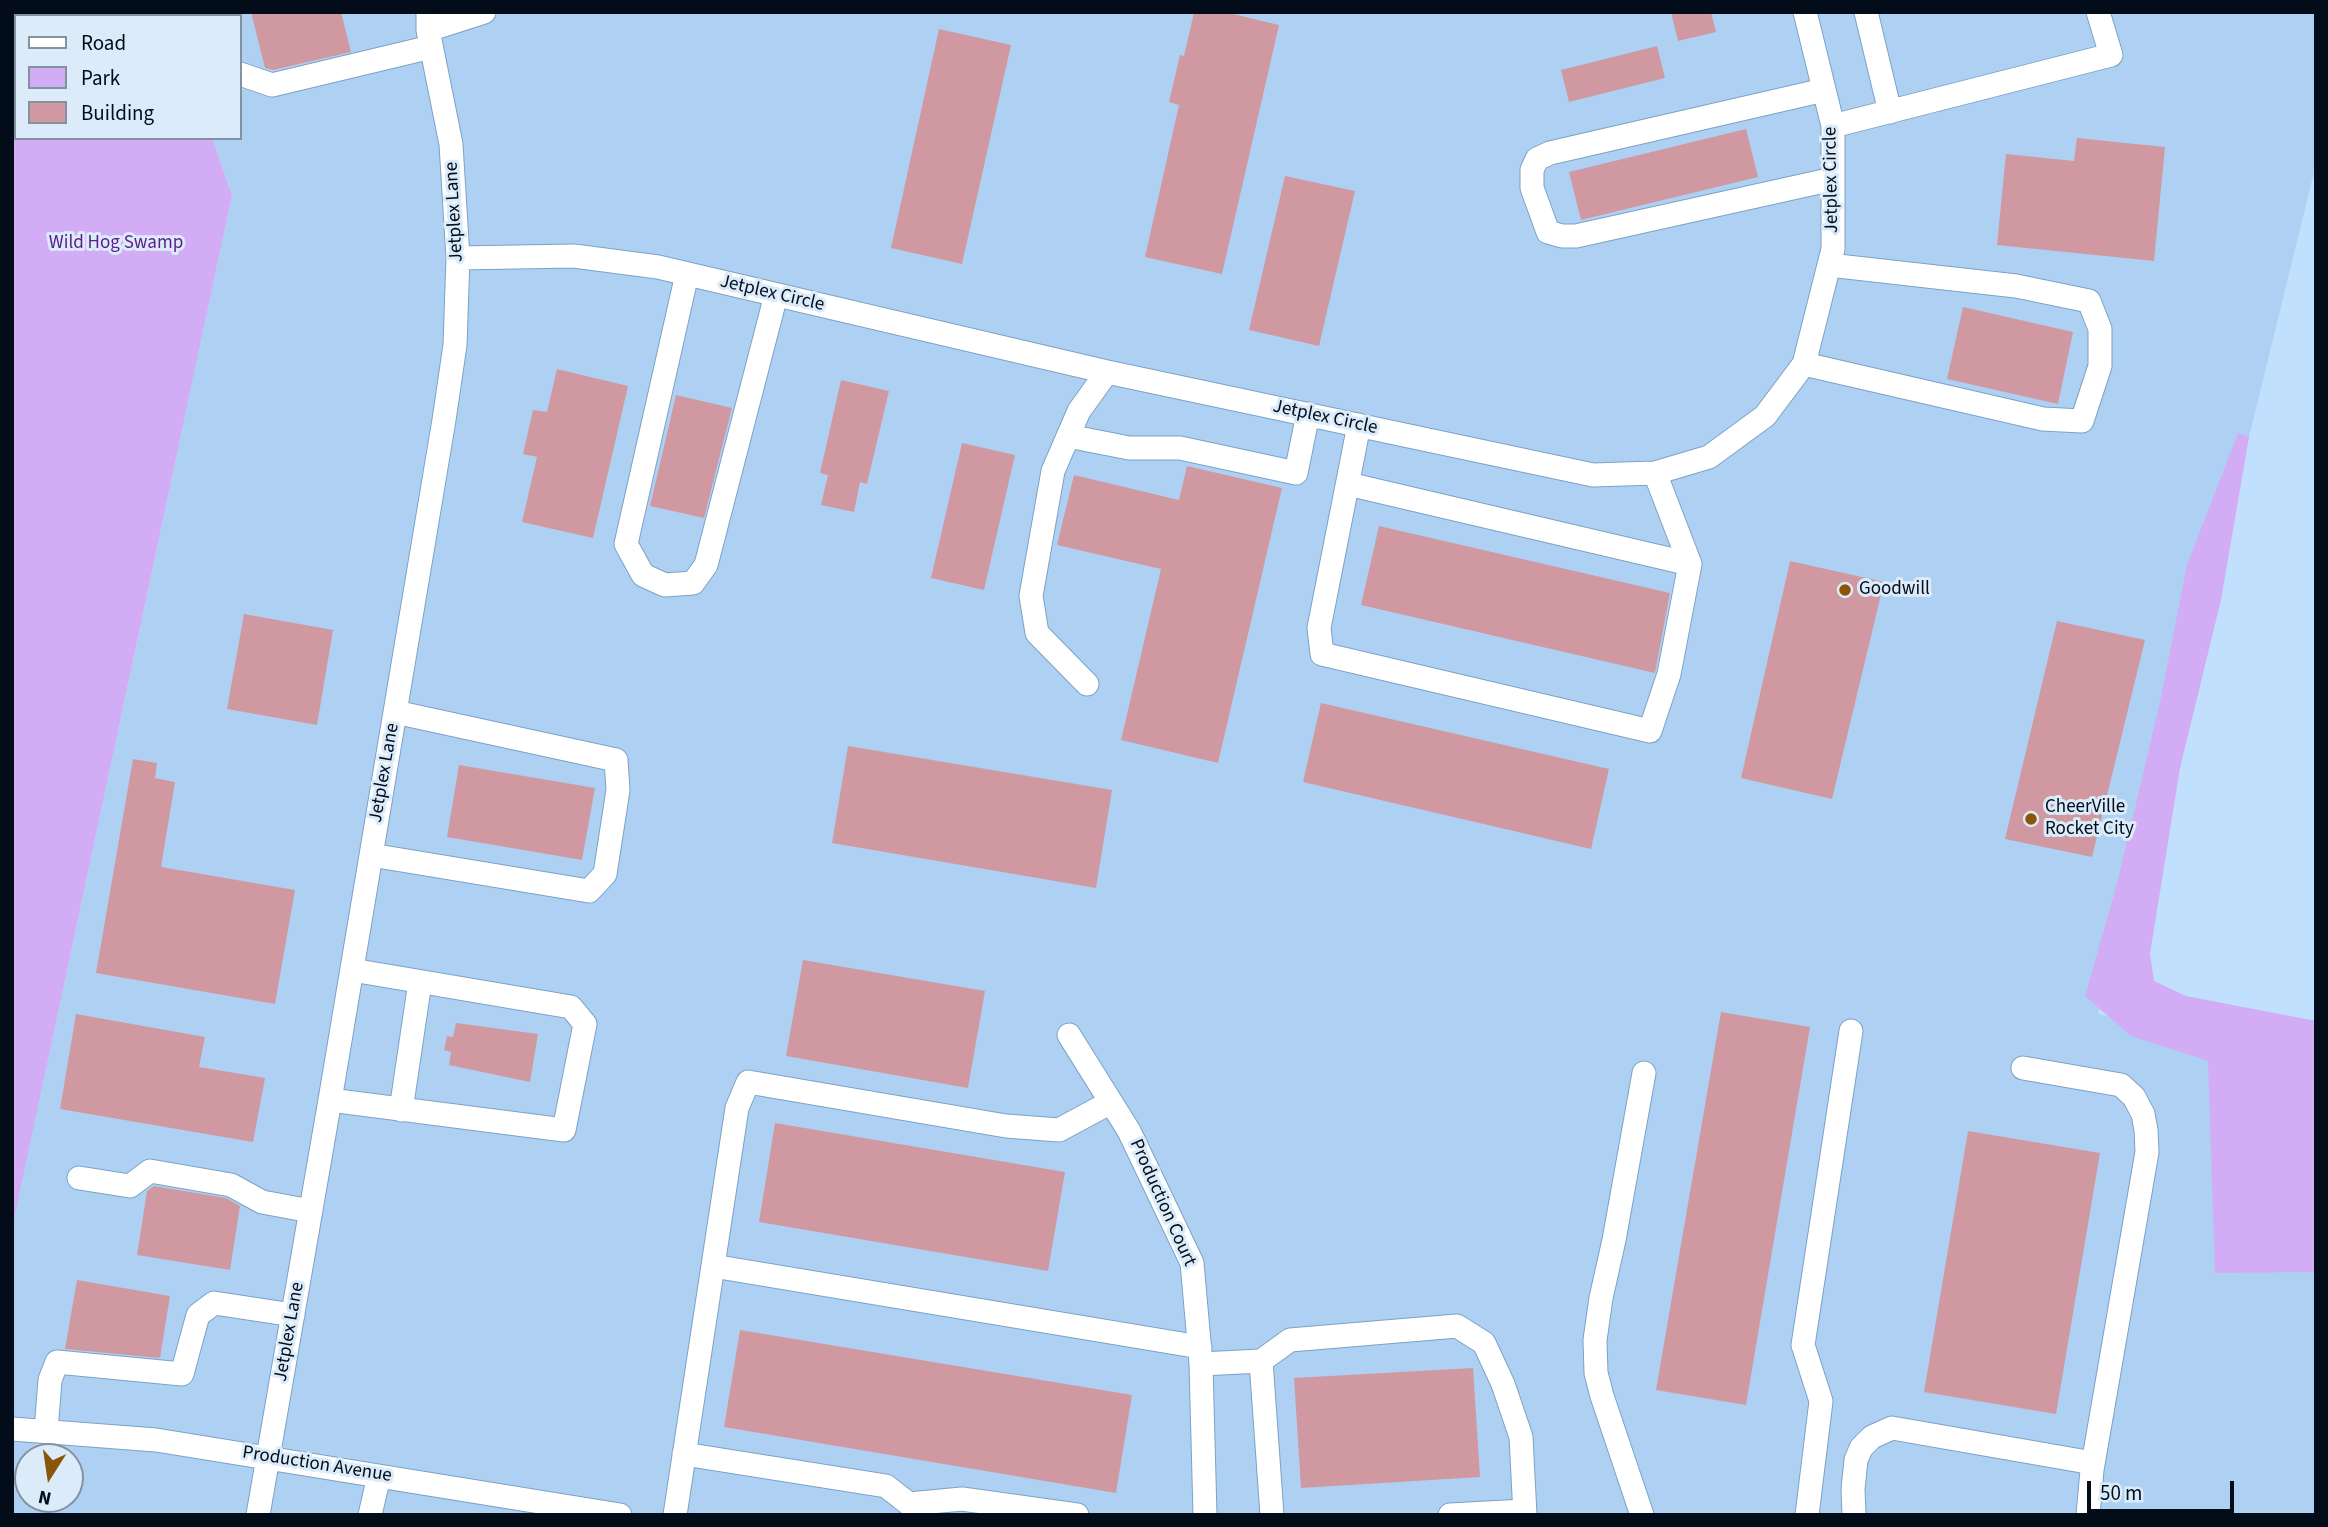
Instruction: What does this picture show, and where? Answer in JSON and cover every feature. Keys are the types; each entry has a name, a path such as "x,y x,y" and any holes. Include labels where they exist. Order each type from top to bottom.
{"street":[{"path":"242,75 272,85 426,25 484,12"},
{"name":"Jetplex Circle","path":"458,258 574,256 658,267 1107,372 1593,475 1655,473 1709,457 1765,416 1804,364 1833,249 1833,126 1805,12"},
{"path":"1866,12 1890,112"},
{"path":"1833,126 2110,55 2098,12"},
{"name":"Jetplex Lane","path":"258,1515 352,970 455,345 458,258 451,144 426,25"},
{"path":"1824,90 1550,153 1537,159 1532,170 1532,188 1548,232 1576,236 1833,179"},
{"path":"1804,364 2043,419 2082,421 2100,366 2100,329 2090,301 2016,286 1829,265"},
{"path":"687,274 626,544 643,575 665,585 693,583 706,565 776,295"},
{"path":"1087,684 1037,633 1031,596 1053,471 1079,411 1107,372"},
{"path":"1068,436 1129,448 1180,448 1296,472 1308,414"},
{"path":"1359,425 1319,628 1322,654 1650,731 1669,674 1690,564 1655,473"},
{"path":"1349,484 1690,564"},
{"path":"371,855 589,891 605,874 618,789 616,760 395,712"},
{"path":"330,1100 564,1130 584,1024 571,1007 352,970"},
{"path":"401,1110 420,982"},
{"path":"1807,1515 1821,1401 1803,1345 1851,1031"},
{"name":"Production Court","path":"1069,1035 1129,1131 1192,1263 1200,1356 1205,1515"},
{"path":"2023,1068 2121,1085 2134,1097 2143,1114 2146,1130 2147,1152 2093,1463 2088,1515"},
{"path":"1642,1515 1602,1396 1596,1373 1595,1340 1644,1073"},
{"path":"675,1515 737,1108 748,1082 1006,1126 1059,1130 1111,1102"},
{"path":"79,1178 130,1186 150,1171 231,1185 262,1202 311,1211"},
{"path":"712,1266 1200,1356 1261,1361 1290,1340 1457,1326 1483,1343 1503,1384 1521,1437 1525,1513 1450,1515"},
{"path":"46,1431 50,1380 57,1362 182,1374 198,1315 214,1303 293,1315"},
{"path":"1261,1361 1272,1515"},
{"path":"1854,1515 1856,1460 1861,1448 1872,1437 1892,1428 2093,1463"},
{"name":"Production Avenue","path":"12,1429 156,1440 620,1515"},
{"path":"684,1454 886,1486 908,1510 962,1499 1077,1515"},
{"path":"370,1515 379,1476"}],"shaded area":[{"path":"12,12 84,12 14,14 12,30"},
{"path":"170,12 2316,12 2316,164 2249,437 2098,1014 2316,1061 2316,1515 12,1515 12,1229 232,195 213,140 242,140 242,14"}],"green space":[{"path":"170,12 170,14 77,14"},
{"name":"Wild Hog Swamp","path":"12,30 14,140 213,140 232,195 12,1229"},
{"path":"2238,433 2249,437 2221,600 2180,768 2150,954 2154,981 2186,996 2316,1021 2316,1272 2215,1273 2208,1061 2131,1036 2085,996 2117,884 2160,702 2187,565"}],"building":[{"path":"251,12 341,12 351,52 273,70 265,68"},
{"path":"1194,12 1225,12 1279,25 1222,274 1145,257 1179,105 1169,102 1180,55 1184,56"},
{"path":"1671,12 1711,12 1716,32 1678,41"},
{"path":"939,29 1011,45 962,264 891,248"},
{"path":"1657,46 1665,78 1569,102 1561,70"},
{"path":"1746,129 1758,177 1581,220 1569,172"},
{"path":"2077,138 2165,147 2154,261 1997,245 2006,154 2074,161"},
{"path":"1285,176 1355,191 1319,346 1249,330"},
{"path":"1963,307 2073,332 2058,404 1947,379"},
{"path":"557,369 628,386 593,538 522,522 537,457 523,454 533,410 547,412"},
{"path":"841,380 889,391 867,484 860,482 854,512 821,505 828,475 820,473"},
{"path":"676,395 732,408 704,518 650,506"},
{"path":"962,443 1015,455 984,590 931,578"},
{"path":"1187,466 1282,488 1218,763 1121,740 1161,569 1057,545 1074,475 1179,500"},
{"path":"1379,526 1670,593 1655,673 1361,605"},
{"path":"1790,561 1884,582 1832,799 1741,778"},
{"path":"244,614 333,630 317,725 227,709"},
{"path":"2057,621 2145,640 2092,857 2005,839"},
{"path":"1321,703 1609,769 1591,849 1303,782"},
{"path":"848,746 1112,790 1096,888 832,843"},
{"path":"133,759 157,763 155,778 175,782 161,867 295,890 275,1004 96,973"},
{"path":"459,765 595,788 582,860 447,837"},
{"path":"803,960 985,991 968,1088 786,1056"},
{"path":"1721,1012 1810,1027 1746,1405 1656,1390"},
{"path":"76,1014 205,1037 199,1067 265,1078 253,1142 60,1109"},
{"path":"456,1023 538,1034 530,1082 449,1065 451,1052 444,1050 447,1036 453,1037"},
{"path":"775,1123 1065,1172 1048,1271 759,1222"},
{"path":"1968,1131 2100,1153 2056,1414 1924,1392"},
{"path":"154,1186 226,1198 240,1206 230,1270 137,1255 147,1191"},
{"path":"77,1280 170,1296 160,1358 65,1349"},
{"path":"740,1330 1132,1395 1116,1493 724,1427"},
{"path":"1473,1368 1480,1477 1301,1488 1294,1378"}],"place":[{"name":"Goodwill","path":"1845,590"},
{"name":"CheerVille Rocket City","path":"2031,819"}]}
